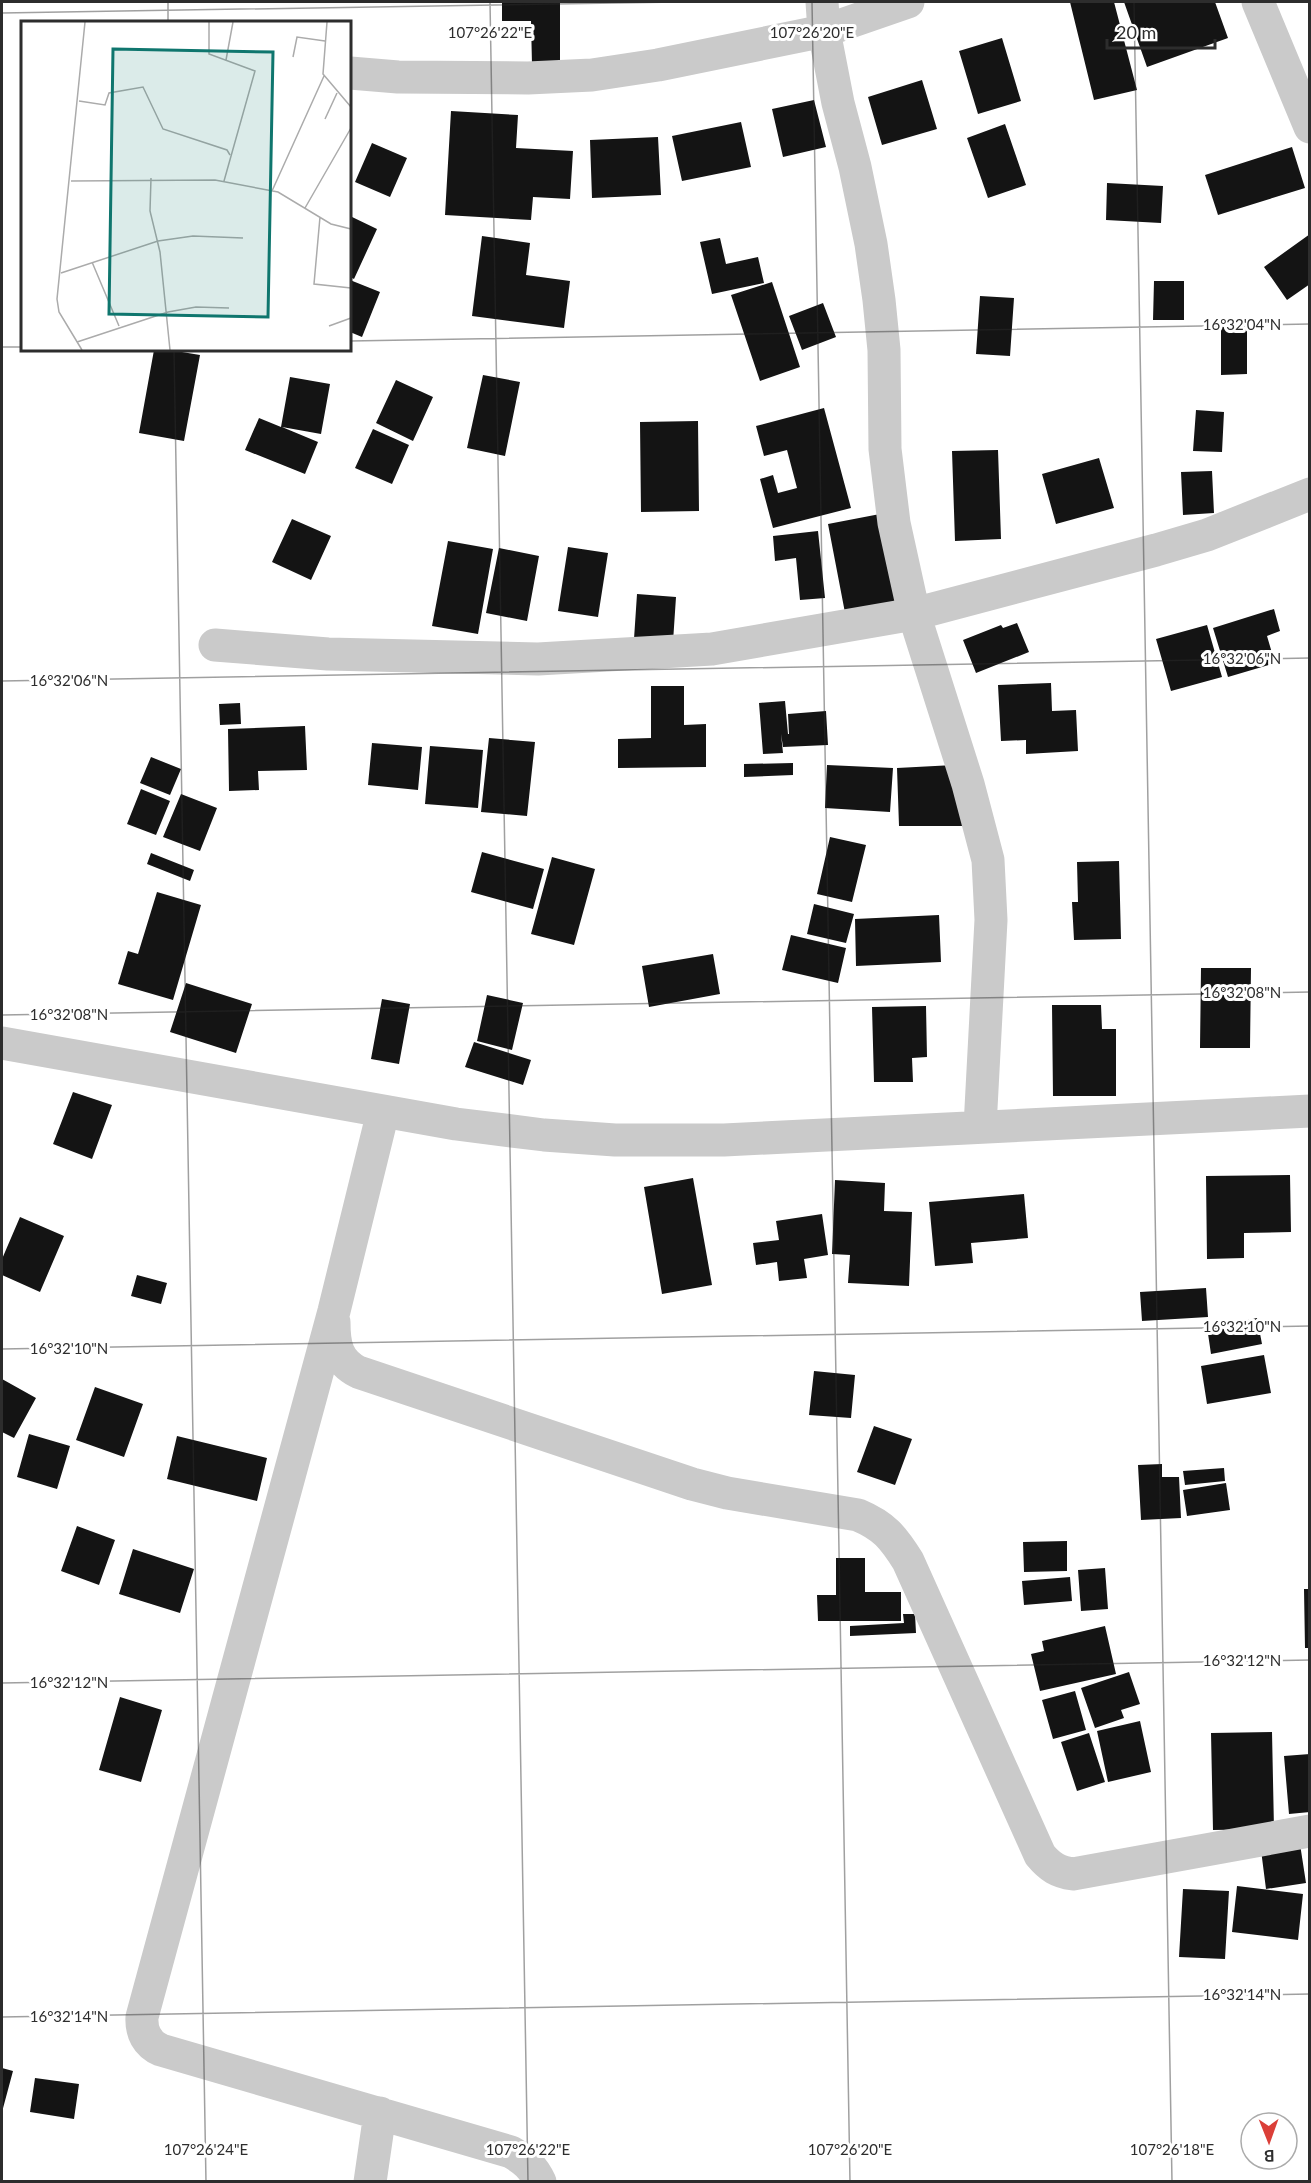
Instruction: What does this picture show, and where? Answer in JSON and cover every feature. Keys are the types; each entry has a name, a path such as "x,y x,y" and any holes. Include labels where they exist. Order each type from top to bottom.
{"street":[{"path":"351,73 398,77 528,78 592,75 658,65 823,16 908,2"},
{"path":"1258,2 1310,127"},
{"path":"823,16 838,103 855,167 871,244 884,350 885,449 894,522 914,614 968,784 988,860 991,920 980,1127"},
{"path":"214,645 328,654 538,659 712,650 914,614 1208,535 1310,494"},
{"path":"2,1043 383,1112 544,1135 649,1141 724,1140 1310,1112"},
{"path":"383,1112 334,1311 142,2017 142,2026 147,2041 161,2050 511,2152 525,2160 540,2181"},
{"path":"334,1311 336,1348 340,1359 348,1367 358,1372 692,1484 727,1493 858,1515 874,1522 886,1531 895,1539 908,1561 1040,1856 1049,1866 1060,1872 1073,1874 1310,1831"},
{"path":"370,2181 380,2114"}],"building":[{"path":"502,2 560,2 560,64 532,65 531,21 502,21"},
{"path":"1070,2 1114,2 1137,90 1094,100"},
{"path":"1124,2 1215,2 1228,38 1147,67"},
{"path":"1002,38 1021,101 978,114 959,51"},
{"path":"922,80 937,129 882,145 868,97"},
{"path":"814,100 826,147 783,157 772,109"},
{"path":"451,111 518,115 516,148 573,151 570,199 533,197 531,220 445,215"},
{"path":"741,122 751,167 682,181 672,136"},
{"path":"1005,124 1026,185 988,198 967,138"},
{"path":"658,137 661,195 592,198 590,140"},
{"path":"372,143 407,158 390,197 355,182"},
{"path":"1292,147 1305,188 1218,215 1205,175"},
{"path":"1107,183 1163,186 1161,223 1106,220"},
{"path":"351,216 377,229 354,279 351,278"},
{"path":"1310,234 1310,284 1287,300 1264,267"},
{"path":"482,236 530,243 526,275 570,281 564,328 472,316"},
{"path":"720,238 726,264 758,257 764,283 712,294 700,242"},
{"path":"351,280 380,292 362,337 351,332"},
{"path":"1154,281 1184,281 1184,320 1153,320"},
{"path":"772,282 800,367 760,381 731,295"},
{"path":"980,296 1014,298 1010,356 976,354"},
{"path":"823,303 836,337 802,350 789,316"},
{"path":"1221,323 1247,323 1247,374 1221,375"},
{"path":"154,351 176,351 200,355 184,441 139,433"},
{"path":"483,375 520,382 505,456 467,448"},
{"path":"290,377 330,384 321,434 282,427 318,442 305,474 245,450 259,418 281,427"},
{"path":"396,380 433,397 413,441 376,423"},
{"path":"824,408 851,508 773,528 760,479 773,475 778,493 797,488 787,450 764,456 756,426"},
{"path":"1196,410 1224,412 1222,452 1193,451"},
{"path":"698,421 699,511 641,512 640,422"},
{"path":"373,429 409,445 392,484 355,468"},
{"path":"998,450 1001,539 955,541 952,451"},
{"path":"1099,458 1114,508 1056,524 1042,474"},
{"path":"1212,471 1214,513 1183,515 1181,472"},
{"path":"880,514 898,607 846,618 828,524"},
{"path":"292,519 331,536 311,580 272,562"},
{"path":"818,531 825,598 800,600 796,558 775,561 773,536"},
{"path":"448,541 493,549 478,634 432,626"},
{"path":"568,547 608,553 598,617 558,611"},
{"path":"499,548 539,556 527,621 486,613"},
{"path":"637,594 676,597 673,642 634,639"},
{"path":"1274,609 1280,631 1267,636 1275,663 1228,677 1213,628"},
{"path":"1017,623 1029,652 976,673 963,640 1001,625 1003,628"},
{"path":"1207,625 1222,677 1171,691 1156,639"},
{"path":"1051,683 1052,711 1076,710 1078,751 1026,754 1026,740 1001,741 998,685"},
{"path":"651,686 684,686 684,725 706,724 706,767 618,768 618,739 651,738"},
{"path":"785,701 788,734 788,714 826,711 828,745 783,747 781,734 783,753 763,754 759,703"},
{"path":"240,703 241,724 220,725 219,704"},
{"path":"305,726 307,770 258,771 259,790 229,791 228,729"},
{"path":"489,738 535,742 527,816 481,812"},
{"path":"372,743 422,747 418,790 368,785"},
{"path":"430,746 483,750 478,808 425,804"},
{"path":"151,757 181,769 170,795 140,783"},
{"path":"793,763 793,775 744,777 744,764"},
{"path":"827,765 893,768 890,812 825,808"},
{"path":"954,765 963,826 899,826 897,768"},
{"path":"141,789 170,801 156,835 127,824"},
{"path":"181,794 217,808 200,851 163,837"},
{"path":"830,837 866,845 852,902 817,894"},
{"path":"482,852 544,869 533,909 471,892"},
{"path":"151,853 194,870 190,881 147,864"},
{"path":"552,857 595,869 574,945 531,934"},
{"path":"1119,861 1121,939 1074,940 1072,902 1078,902 1077,862"},
{"path":"157,892 201,905 173,1000 118,984 128,951 138,954"},
{"path":"814,904 854,914 846,943 807,934"},
{"path":"939,915 941,962 856,966 855,919"},
{"path":"791,935 846,948 838,983 782,970"},
{"path":"713,954 720,994 649,1007 642,966"},
{"path":"1201,968 1251,968 1250,1048 1200,1048"},
{"path":"186,983 252,1004 236,1053 170,1032"},
{"path":"487,995 523,1003 512,1050 477,1041"},
{"path":"382,999 410,1004 399,1064 371,1059"},
{"path":"1052,1005 1101,1005 1102,1029 1116,1029 1116,1096 1053,1096"},
{"path":"926,1006 927,1057 912,1058 913,1082 874,1082 872,1007"},
{"path":"474,1042 531,1060 523,1085 465,1067"},
{"path":"73,1092 112,1105 92,1159 53,1144"},
{"path":"1290,1175 1291,1232 1244,1233 1244,1258 1207,1259 1206,1176"},
{"path":"693,1178 712,1285 662,1294 644,1187"},
{"path":"835,1180 885,1183 884,1211 912,1212 909,1286 848,1283 850,1255 832,1254"},
{"path":"1024,1194 1028,1238 971,1243 973,1263 935,1266 929,1202"},
{"path":"822,1214 828,1255 804,1259 807,1278 779,1281 777,1262 756,1265 753,1243 779,1240 776,1221"},
{"path":"20,1217 64,1236 40,1292 2,1275 2,1259"},
{"path":"137,1275 167,1283 161,1304 131,1296"},
{"path":"1206,1288 1208,1317 1142,1321 1140,1292"},
{"path":"1257,1318 1262,1344 1211,1354 1207,1327"},
{"path":"1264,1355 1271,1393 1207,1404 1201,1366"},
{"path":"814,1371 855,1375 851,1418 809,1415"},
{"path":"2,1379 36,1398 14,1438 2,1432"},
{"path":"95,1387 143,1404 124,1457 76,1440"},
{"path":"874,1426 912,1439 895,1485 857,1472"},
{"path":"29,1434 70,1446 57,1489 17,1477"},
{"path":"177,1436 267,1458 257,1501 167,1479"},
{"path":"1162,1464 1162,1477 1179,1477 1181,1518 1141,1520 1138,1465"},
{"path":"1224,1468 1225,1481 1185,1485 1183,1471"},
{"path":"1226,1483 1230,1510 1187,1516 1183,1490"},
{"path":"77,1526 115,1540 99,1585 61,1571"},
{"path":"1067,1541 1067,1571 1024,1572 1023,1542"},
{"path":"133,1549 194,1569 180,1613 119,1594"},
{"path":"836,1558 865,1558 865,1592 901,1592 901,1621 818,1621 817,1595 836,1595"},
{"path":"1105,1568 1108,1609 1081,1611 1078,1570"},
{"path":"1070,1577 1072,1601 1024,1605 1022,1581"},
{"path":"1304,1589 1310,1589 1310,1648 1305,1648"},
{"path":"903,1614 915,1614 916,1633 850,1636 850,1626 904,1623"},
{"path":"1105,1626 1116,1674 1040,1691 1031,1654 1044,1651 1042,1641"},
{"path":"1129,1672 1140,1704 1121,1710 1124,1718 1095,1728 1081,1688"},
{"path":"1075,1691 1086,1730 1053,1739 1042,1700"},
{"path":"120,1697 162,1710 141,1782 99,1770"},
{"path":"1140,1721 1151,1772 1108,1782 1097,1731"},
{"path":"1272,1732 1274,1829 1213,1830 1211,1733"},
{"path":"1089,1733 1105,1782 1077,1791 1061,1742"},
{"path":"1310,1754 1310,1812 1289,1814 1284,1756"},
{"path":"1300,1844 1306,1883 1266,1889 1261,1850"},
{"path":"1237,1886 1303,1894 1298,1940 1232,1932"},
{"path":"1183,1889 1229,1891 1225,1959 1179,1957"},
{"path":"2,2068 13,2071 2,2112"},
{"path":"35,2078 79,2084 74,2119 30,2112"}]}
